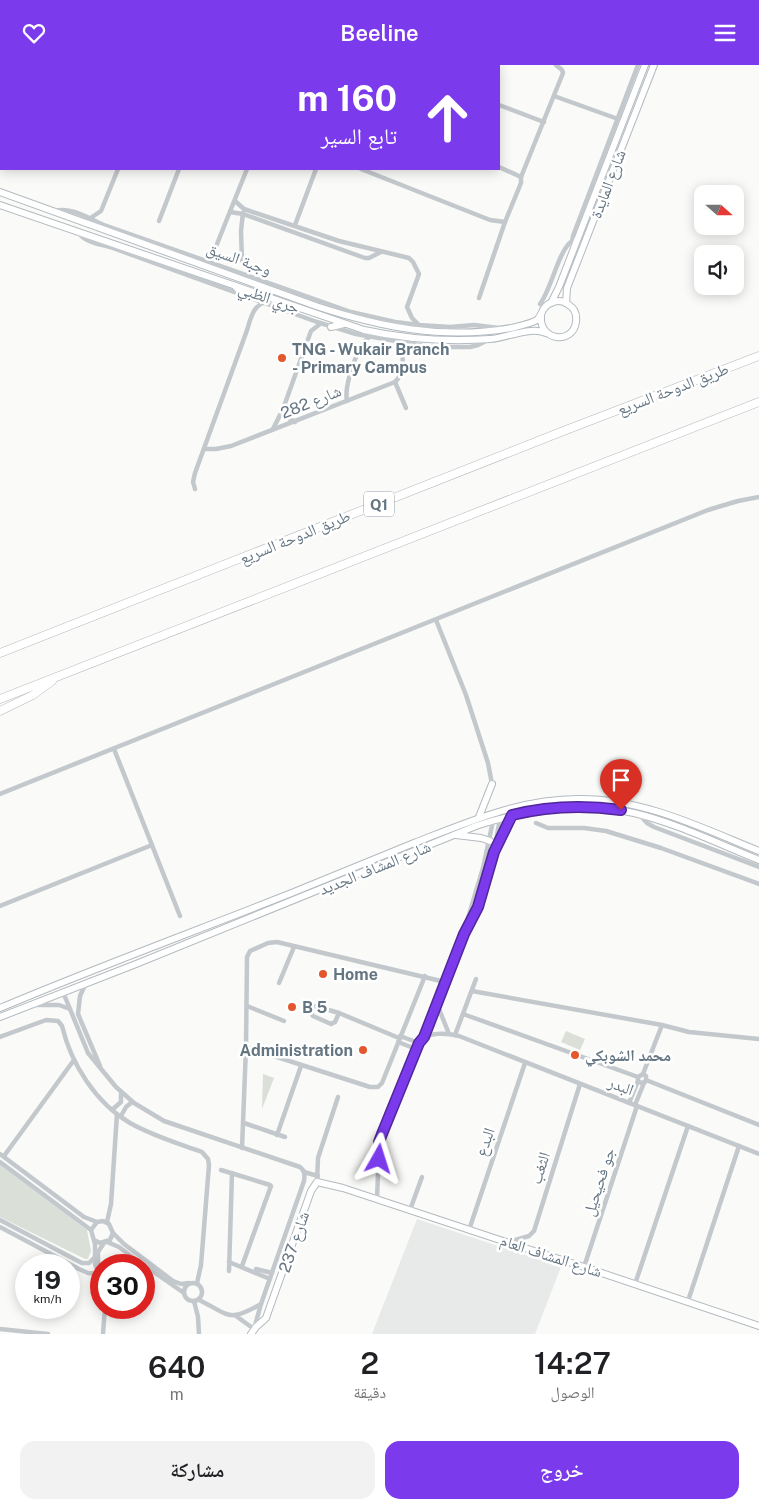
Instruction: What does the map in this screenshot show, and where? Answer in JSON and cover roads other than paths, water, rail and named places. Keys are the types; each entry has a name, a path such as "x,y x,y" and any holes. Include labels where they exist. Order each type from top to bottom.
{"highway":[{"name":"طريق الدوحة السريع","path":"0,653 759,356"},
{"path":"0,699 759,402"},
{"path":"0,711 33,695 59,676"}],"street":[{"path":"479,298 505,222 521,183 521,177 563,73 562,69 556,65"},
{"name":"شارع المايدة","path":"552,303 638,65"},
{"name":"شارع المايدة","path":"540,304 546,295 565,247 573,244 645,65"},
{"name":"شارع المايدة","path":"566,303 567,288 654,65"},
{"path":"554,95 618,119"},
{"path":"500,105 544,122"},
{"path":"500,167 521,177"},
{"path":"104,225 101,211 118,170"},
{"path":"159,221 179,170"},
{"path":"218,265 214,257 215,249 247,170"},
{"path":"295,225 316,170"},
{"path":"364,170 490,219 505,222"},
{"name":"جري الظبي","path":"0,192 146,246 361,320 396,328 431,331 478,331 503,329 528,323 541,316"},
{"path":"234,201 243,212 351,253 367,258 382,252"},
{"name":"جري الظبي","path":"0,205 375,333 420,339 490,339 533,331 546,333"},
{"name":"وجبة السيق","path":"53,211 63,209 70,211 104,225 328,305 373,317 419,325 450,327 474,325 503,329"},
{"path":"89,219 101,211"},
{"path":"230,212 243,212 295,225 339,241 409,258 418,269 418,277 407,307 419,325"},
{"path":"242,261 241,231 243,212"},
{"path":"300,235 302,228"},
{"path":"77,231 81,237 94,243 146,260 306,319 356,334 430,347 470,347 490,339"},
{"path":"146,246 158,243"},
{"path":"351,253 354,245"},
{"path":"206,260 215,249"},
{"path":"263,281 268,289"},
{"path":"234,285 248,297 254,310"},
{"path":"559,301 566,303 572,307 576,314 576,322 568,335 553,337 546,333 541,325 543,309 559,301"},
{"path":"195,489 194,476 254,310 263,303"},
{"path":"361,320 373,317"},
{"path":"306,319 311,331"},
{"path":"272,430 283,409 311,331 320,323"},
{"path":"330,327 344,324"},
{"path":"356,334 362,343"},
{"path":"347,401 347,386 362,343 369,337"},
{"path":"396,341 403,352"},
{"path":"406,408 395,382 400,376 403,352 410,343"},
{"name":"شارع 282","path":"204,449 226,447 395,382"},
{"path":"283,409 287,417 295,422"},
{"path":"0,794 708,510 759,497"},
{"path":"436,620 466,695 488,763 492,784 479,817"},
{"path":"114,749 180,916"},
{"name":"شارع المشاف الجديد","path":"0,1007 479,817 515,807 554,800 608,800 660,812 759,853"},
{"name":"شارع المشاف الجديد","path":"0,1017 349,879 454,835 512,815 543,809 608,808 640,815 731,849 759,853"},
{"path":"494,852 512,815"},
{"path":"640,815 644,821 654,827 759,867"},
{"path":"377,1199 379,1142 416,1049 424,1037 464,934 478,907 494,852 500,819"},
{"path":"464,934 490,841 492,821"},
{"path":"536,823 548,828 592,829 633,839 674,852 759,885"},
{"path":"454,835 490,841"},
{"path":"0,906 152,845"},
{"path":"242,1148 247,957 250,951 271,943 445,982"},
{"path":"279,983 294,947"},
{"path":"246,1047 375,1088 382,1083 425,976"},
{"path":"455,1035 476,979"},
{"path":"86,983 80,996 78,1014 101,1068"},
{"path":"472,991 662,1025 689,1032 759,1039"},
{"path":"63,992 85,1048 91,1057 132,1102 164,1121 300,1167 304,1172 318,1179 318,1158 338,1097"},
{"path":"437,1004 449,1034"},
{"path":"29,1005 59,1005 70,1009"},
{"path":"247,1006 284,1021"},
{"path":"339,1013 333,1024 313,1016 310,1011 312,1007 317,1006 339,1013 399,1039 416,1049"},
{"path":"463,1014 759,1125"},
{"path":"0,1037 46,1020 56,1020 62,1026 74,1060 90,1085 119,1115 147,1131 202,1152 208,1159 201,1265 197,1283"},
{"path":"642,1080 662,1025"},
{"name":"البدر","path":"424,1037 455,1035 759,1154"},
{"path":"399,1039 419,1043"},
{"path":"74,1060 2,1155 84,1217 97,1222 107,1222"},
{"name":"البدع","path":"469,1230 525,1063"},
{"path":"277,1135 301,1066"},
{"name":"جو فحيحيل","path":"584,1267 642,1080"},
{"name":"الثغب","path":"506,1242 529,1236 534,1231 580,1084"},
{"path":"113,1109 121,1102 121,1092"},
{"path":"132,1102 119,1115 107,1222 113,1233 124,1244 174,1281 181,1284 197,1283 201,1286 202,1296 196,1301"},
{"path":"244,1123 285,1137"},
{"path":"635,1284 688,1126"},
{"path":"688,1301 739,1146"},
{"path":"0,1162 91,1231 94,1240 94,1254"},
{"path":"221,1170 270,1185 271,1187 243,1265"},
{"path":"236,1316 255,1331 261,1305 304,1181 304,1172"},
{"path":"229,1271 232,1173"},
{"path":"410,1210 422,1177"},
{"name":"شارع المشاف العام","path":"318,1179 759,1326"},
{"name":"شارع 237","path":"255,1331 266,1318 311,1191 318,1179"},
{"path":"0,1220 82,1263 90,1262"},
{"path":"91,1231 97,1222"},
{"path":"0,1227 79,1269 90,1272"},
{"path":"98,1254 113,1233"},
{"path":"94,1240 119,1247 129,1254"},
{"path":"229,1262 272,1273"},
{"path":"243,1265 270,1279"},
{"path":"155,1273 184,1293 187,1299 227,1315 236,1316 261,1305"},
{"path":"184,1293 185,1286 189,1283"},
{"path":"196,1301 199,1334"},
{"path":"103,1334 104,1319"},
{"path":"0,1329 48,1334"}],"place":[{"name":"TNG - Wukair Branch - Primary Campus","path":"282,358"},
{"name":"Home","path":"323,974"},
{"name":"B 5","path":"292,1007"},
{"name":"Administration","path":"363,1050"},
{"name":"محمد الشوبكي","path":"575,1055"}]}
